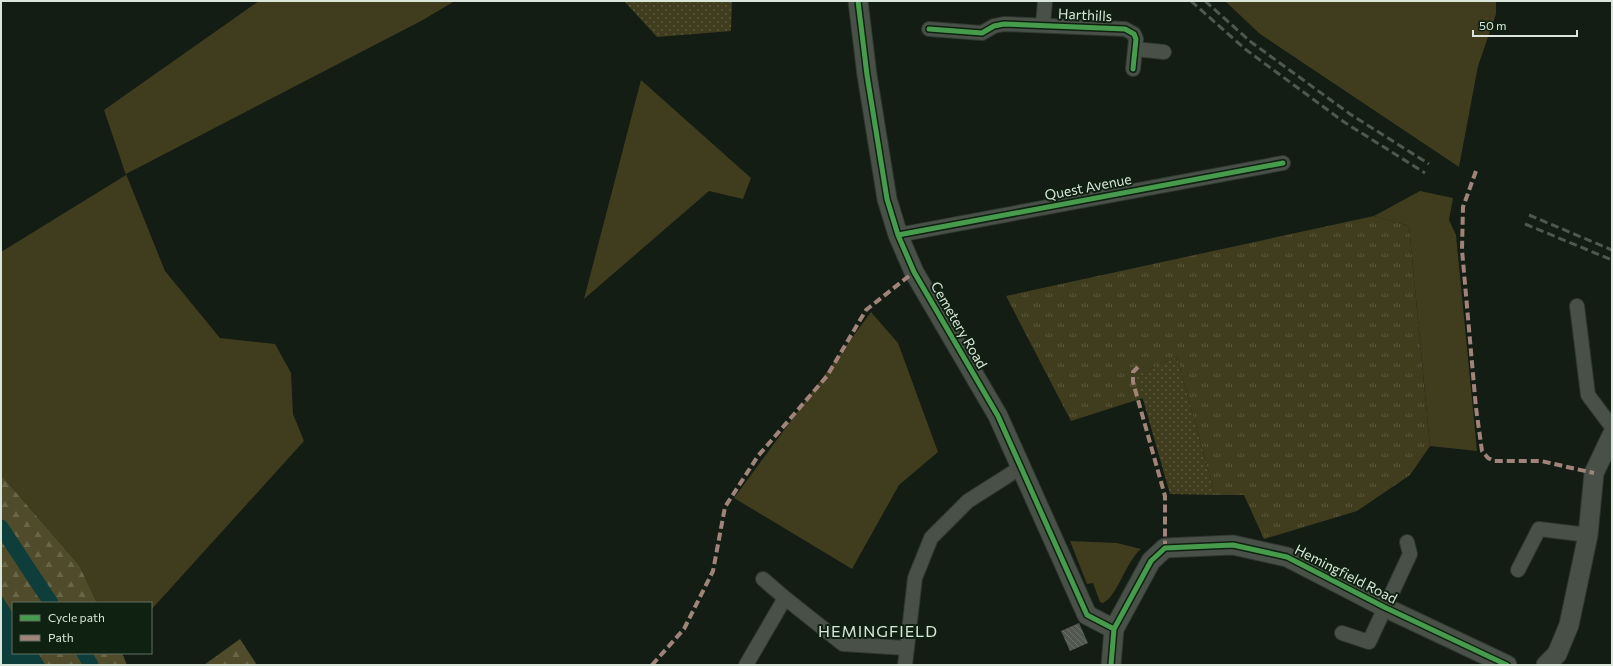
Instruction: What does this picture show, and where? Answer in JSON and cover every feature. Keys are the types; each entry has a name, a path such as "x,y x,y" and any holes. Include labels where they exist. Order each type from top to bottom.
{"street":[{"name":"Cemetery Road","path":"858,1 867,74 887,199 898,235 914,272 998,416 1087,615 1114,629"},
{"name":"Harthills","path":"1043,25 1045,1"},
{"name":"Harthills","path":"929,29 976,33 982,32 998,24 1125,30 1134,34 1135,50 1133,69"},
{"path":"1135,50 1164,52"},
{"name":"Quest Avenue","path":"898,235 1283,163"},
{"path":"1577,306 1588,395 1612,427"},
{"path":"1546,665 1557,654 1569,625 1588,535 1594,473 1612,435"},
{"path":"905,665 915,578 931,538 968,501 1020,468"},
{"path":"1518,570 1539,529 1588,535"},
{"path":"1342,633 1369,642 1410,554 1406,542"},
{"name":"Hemingfield Road","path":"1114,629 1151,561 1165,548 1233,545 1287,557 1384,607 1507,665"},
{"path":"763,579 844,644 906,648"},
{"path":"746,665 785,598"},
{"path":"1111,665 1114,629"}],"green space":[{"path":"259,1 455,1 421,21 126,174 165,271 220,338 275,344 291,373 293,414 304,441 152,609 152,602 97,602 79,565 1,475 1,252 126,175 104,110"},
{"path":"732,1 731,31 657,37 625,2"},
{"path":"1225,1 1496,1 1496,14 1478,66 1459,167 1260,34"},
{"path":"641,80 751,178 743,199 709,191 584,299"},
{"path":"1420,191 1453,198 1449,220 1456,235 1477,451 1430,446 1409,226 1374,216"},
{"path":"1374,216 1409,226 1430,446 1410,475 1357,511 1264,539 1244,495 1215,495 1177,357 1137,375 1143,398 1071,421 1006,296"},
{"path":"871,312 898,343 938,452 899,485 852,569 734,498"},
{"path":"1177,357 1215,495 1170,494 1136,375"},
{"path":"1,475 79,565 97,602 12,602 12,612 1,595"},
{"path":"1070,541 1117,543 1141,549 1131,562 1113,594 1103,603 1100,602 1093,583 1087,584"},
{"path":"240,639 257,665 204,665"},
{"path":"39,654 122,654 127,665 45,665"}],"water":[{"path":"1,595 12,612 12,654 39,654 45,665 1,665"}],"building":[{"path":"1079,623 1088,643 1070,651 1061,631"}],"waterway":[{"path":"1,527 50,602"},
{"path":"85,654 91,665"}],"railway":[{"path":"1191,1 1245,49 1344,122 1425,173"},
{"path":"1205,1 1251,42 1350,114 1429,164"},
{"path":"1529,215 1612,250"},
{"path":"1525,224 1612,260"}],"marked path":[{"path":"1476,171 1463,207 1462,250 1476,408 1482,451 1488,458 1494,461 1541,461 1594,473"},
{"path":"652,665 684,629 713,571 725,507 758,456 827,376 866,310 914,272"},
{"path":"1138,367 1133,372 1133,382 1165,496 1165,548"}],"cycle path":[{"path":"858,1 867,75 887,199 898,235 914,272 998,416 1087,615 1114,629"},
{"path":"929,29 982,33 994,26 1004,24 1125,29 1134,34 1136,39 1133,69"},
{"path":"898,235 1283,163"},
{"path":"1111,665 1114,629 1151,561 1165,548 1233,545 1287,557 1384,607 1507,665"}],"district":[{"name":"HEMINGFIELD","path":"878,631"}]}
